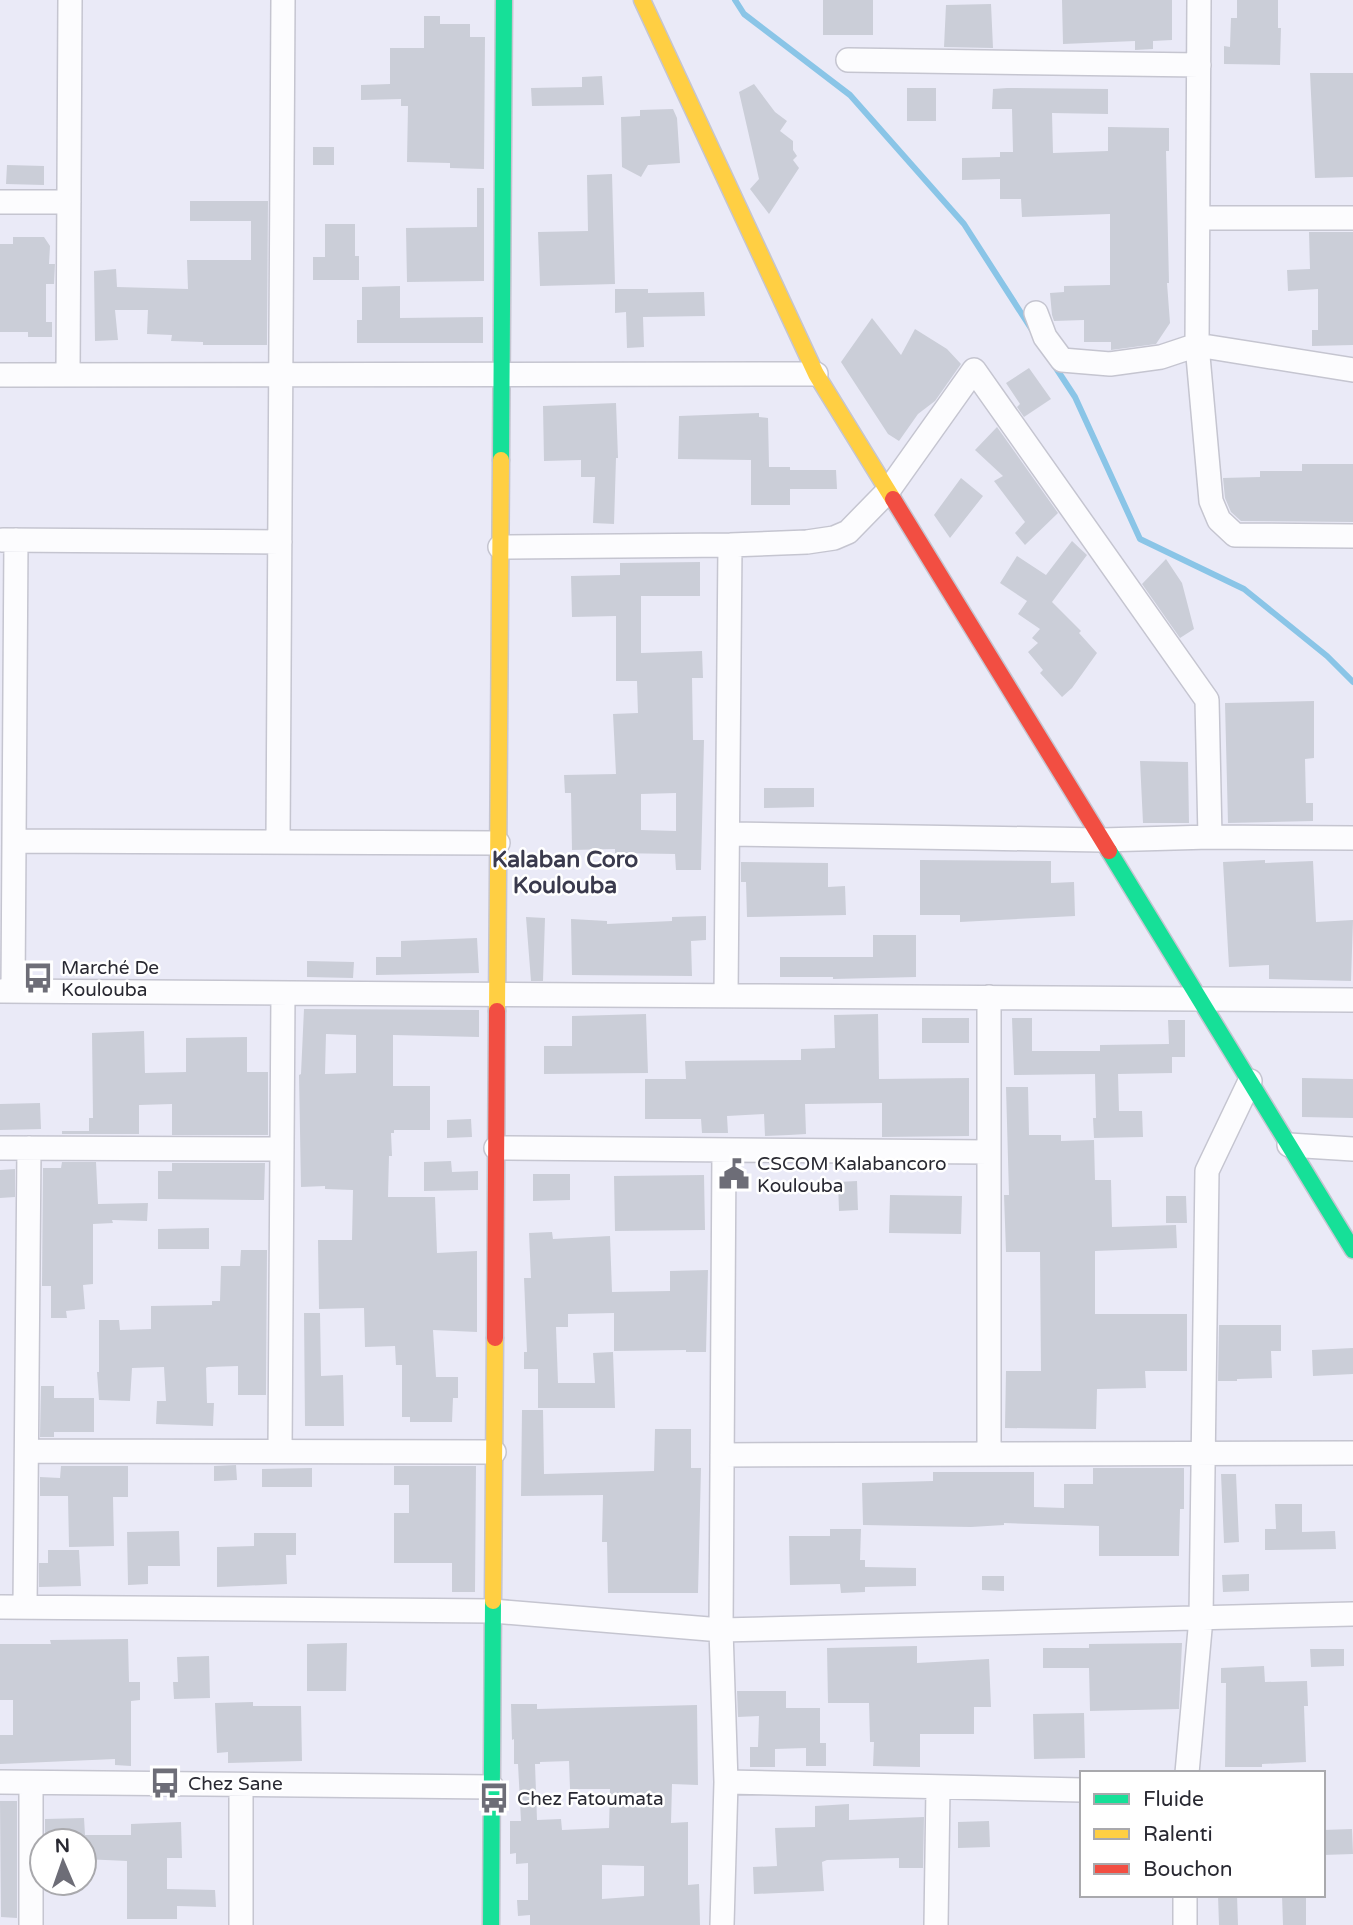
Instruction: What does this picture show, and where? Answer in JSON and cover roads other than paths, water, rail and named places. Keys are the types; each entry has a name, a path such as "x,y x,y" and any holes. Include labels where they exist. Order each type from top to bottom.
{"street":[{"path":"68,375 70,0"},
{"path":"278,842 283,0"},
{"path":"491,1925 504,0"},
{"path":"642,0 816,374 1353,1250"},
{"path":"1199,0 1197,345 1211,500 1219,520 1236,536 1353,536"},
{"path":"848,60 1199,65"},
{"path":"0,202 69,202"},
{"path":"1198,218 1353,218"},
{"path":"1036,313 1045,337 1062,360 1110,364 1161,357 1197,345 1353,370"},
{"path":"500,547 730,545 807,542 834,538 848,532 888,491 974,370 1207,700 1209,837"},
{"path":"0,376 816,374"},
{"path":"280,542 8,540 14,841 6,991 1353,1000"},
{"path":"726,995 730,545"},
{"path":"728,834 1102,840 1209,837 1353,838"},
{"path":"14,841 498,843"},
{"path":"280,1451 283,993"},
{"path":"989,997 989,1454"},
{"path":"1187,1771 1201,1618 1207,1171 1250,1081"},
{"path":"1289,1145 1353,1149"},
{"path":"0,1148 282,1149"},
{"path":"25,1607 29,1148"},
{"path":"496,1148 989,1152"},
{"path":"722,1925 726,1782 721,1630 724,1150"},
{"path":"27,1451 494,1452"},
{"path":"722,1455 1353,1453"},
{"path":"0,1607 493,1611 721,1630 1353,1614"},
{"path":"0,1782 492,1787"},
{"path":"726,1782 1080,1790"},
{"path":"31,1783 31,1925"},
{"path":"241,1785 241,1925"},
{"path":"936,1925 937,1788"},
{"path":"1185,1897 1185,1925"}],"waterway":[{"path":"735,0 744,14 850,95 964,224 1032,330"},
{"path":"1054,365 1075,397 1140,539 1244,589 1327,656 1353,682"}],"place":[{"name":"Marché De Koulouba","path":"38,978"},
{"name":"CSCOM Kalabancoro Koulouba","path":"734,1174"},
{"name":"Chez Sane","path":"165,1783"},
{"name":"Chez Fatoumata","path":"494,1798"}],"district":[{"name":"Kalaban Coro Koulouba","path":"565,872"}]}
